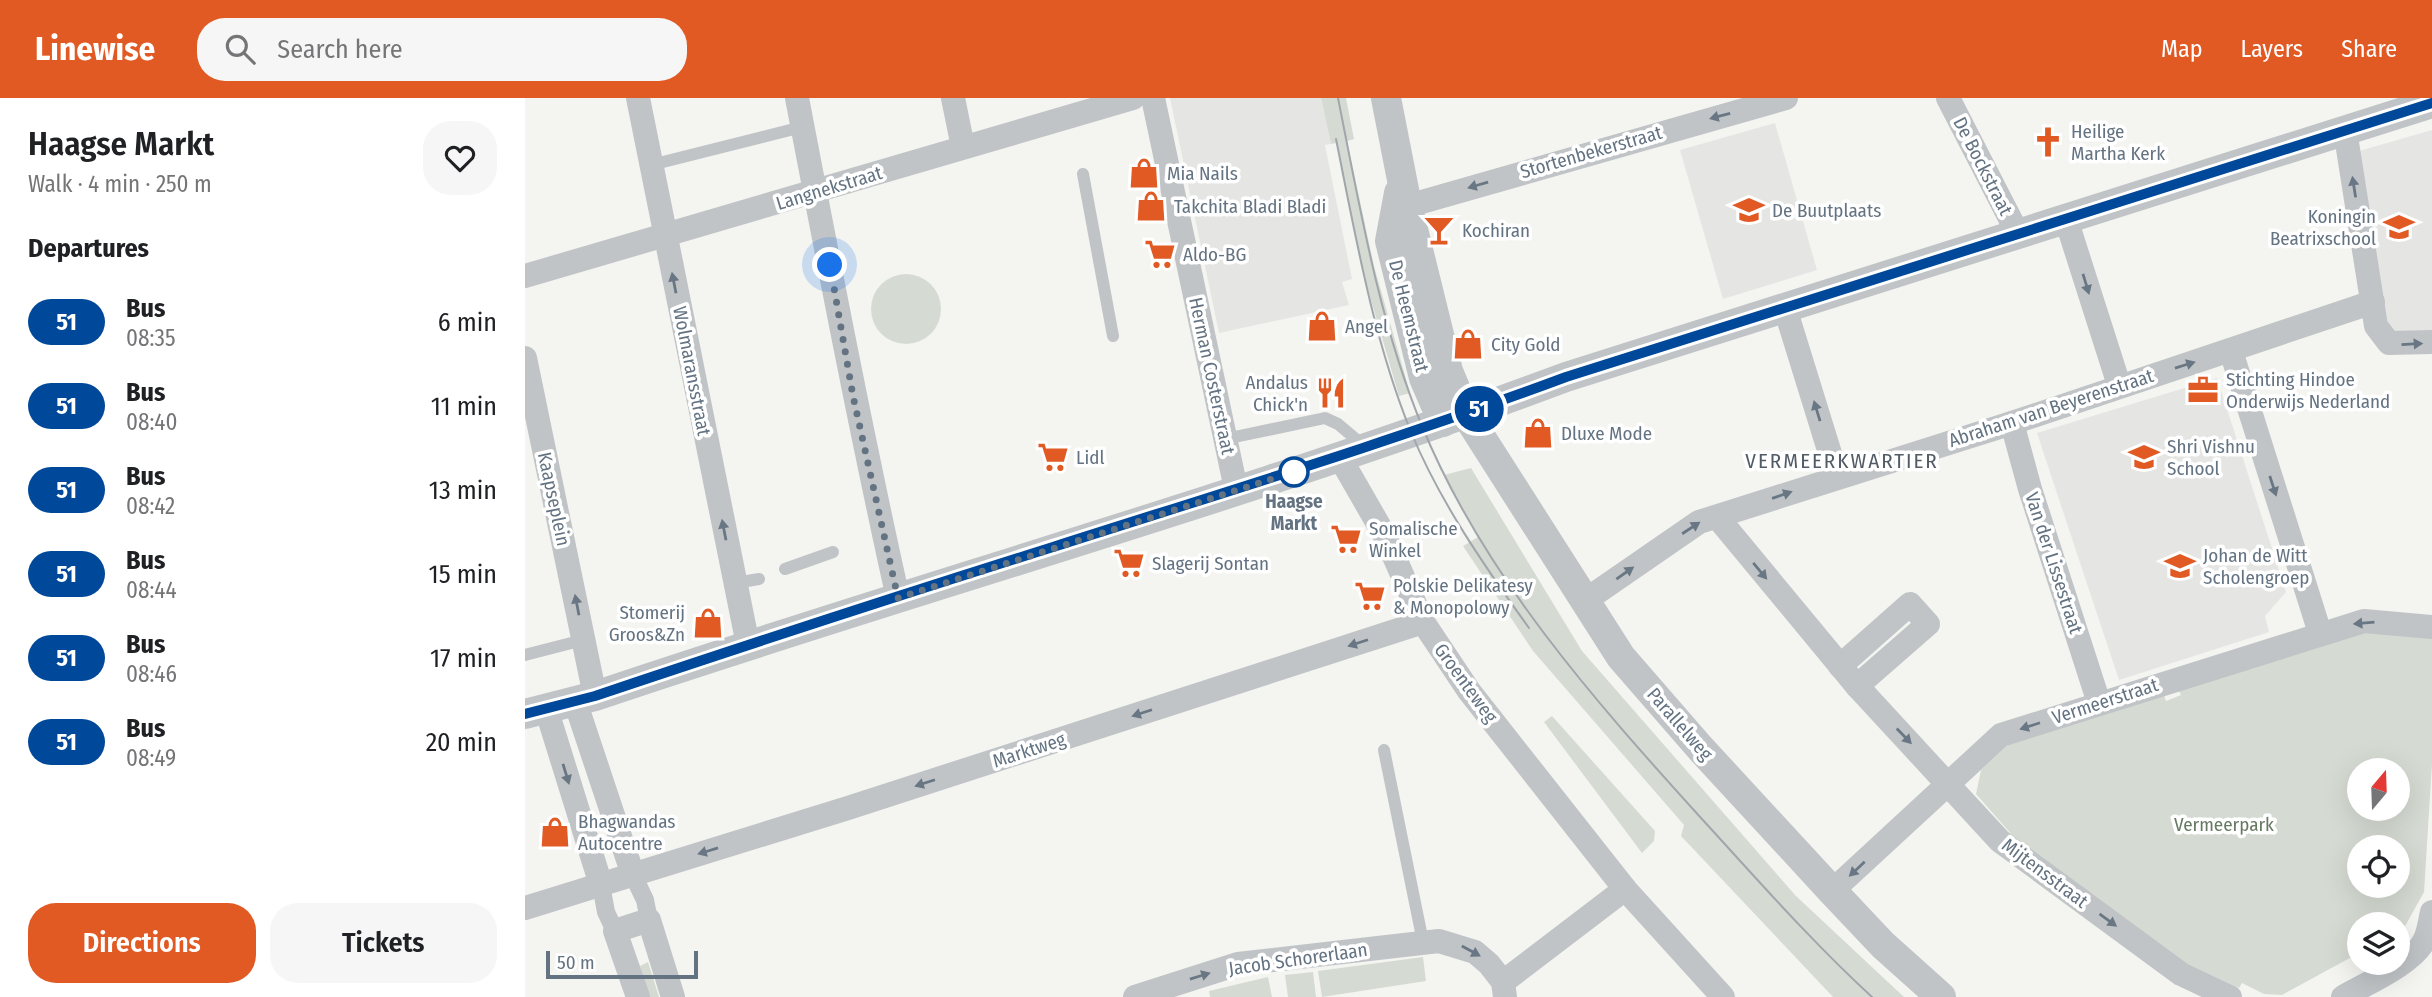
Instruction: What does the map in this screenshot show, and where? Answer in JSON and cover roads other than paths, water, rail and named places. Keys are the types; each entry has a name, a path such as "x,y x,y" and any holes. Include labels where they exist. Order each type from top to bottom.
{"street":[{"name":"Wolmaransstraat","path":"638,98 748,645"},
{"path":"797,98 817,192 853,396 898,598"},
{"path":"953,98 963,147"},
{"name":"Langnekstraat","path":"525,276 1133,98"},
{"name":"Herman Costerstraat","path":"1153,98 1236,489"},
{"name":"De Heemstraat","path":"1386,98 1399,165 1402,207 1448,371 1455,418"},
{"name":"Stortenbekerstraat","path":"1402,207 1786,98"},
{"name":"De Bockstraat","path":"1948,98 2018,234"},
{"path":"638,997 615,930 605,912 601,885 535,711 585,699 1353,452 1566,377 2432,103"},
{"path":"2345,130 2376,326 2389,343 2432,342"},
{"path":"2066,219 2119,385"},
{"name":"Abraham van Beyerenstraat","path":"1583,602 1699,522 1718,518 1837,476 2012,423 2372,302"},
{"path":"1786,307 1837,476"},
{"path":"2231,351 2320,633"},
{"name":"Kaapseplein","path":"525,358 583,640 585,699"},
{"name":"Parallelweg","path":"1455,418 1621,657 1832,891 1883,945 1941,997"},
{"name":"Van der Lissestraat","path":"2012,423 2030,489 2099,703"},
{"name":"Groenteweg","path":"1353,452 1385,536 1423,622 1469,691 1625,889 1723,997"},
{"name":"Mijtensstraat","path":"1718,518 1857,686 2000,841 2181,974 2230,997"},
{"path":"1840,666 1910,604 1928,624 1857,686"},
{"name":"Vermeerstraat","path":"1832,891 2001,735 2364,621 2432,627"},
{"name":"Marktweg","path":"525,908 1423,622"},
{"path":"585,699 633,875 645,900 673,997"},
{"path":"1504,990 1625,889"},
{"path":"2343,997 2402,963 2419,949 2425,939 2432,912"},
{"path":"615,930 649,920"},
{"name":"Jacob Schorerlaan","path":"1135,997 1238,964 1423,942 1457,944 1475,952 1489,964 1504,990"}],"lane":[{"path":"651,165 802,127"},
{"path":"1083,174 1113,336"},
{"path":"1226,439 1325,418 1338,424 1353,452"},
{"path":"785,569 834,552"},
{"path":"735,583 759,579"},
{"path":"525,655 583,640"},
{"path":"1384,750 1423,942"}],"tram line":[{"path":"1338,98 1372,264 1394,346 1422,426 1447,481 1476,534 1545,634 1621,728 1785,909 1872,997"},
{"path":"1336,139 1376,324 1411,432 1449,509 1529,628"}],"place":[{"name":"Heilige Martha Kerk","path":"2048,142"},
{"name":"Mia Nails","path":"1144,173"},
{"name":"Takchita Bladi Bladi","path":"1151,206"},
{"name":"De Buutplaats","path":"1749,210"},
{"name":"Koningin Beatrixschool","path":"2399,227"},
{"name":"Kochiran","path":"1439,230"},
{"name":"Aldo-BG","path":"1160,254"},
{"name":"Angel","path":"1322,326"},
{"name":"City Gold","path":"1468,344"},
{"name":"Stichting Hindoe Onderwijs Nederland","path":"2203,390"},
{"name":"Andalus Chick'n","path":"1331,393"},
{"name":"Dluxe Mode","path":"1538,433"},
{"name":"Lidl","path":"1053,457"},
{"name":"Shri Vishnu School","path":"2144,457"},
{"name":"Haagse Markt","path":"1294,472"},
{"name":"Somalische Winkel","path":"1346,539"},
{"name":"Slagerij Sontan","path":"1129,563"},
{"name":"Johan de Witt Scholengroep","path":"2180,566"},
{"name":"Polskie Delikatesy & Monopolowy","path":"1370,596"},
{"name":"Stomerij Groos&Zn","path":"708,623"},
{"name":"Bhagwandas Autocentre","path":"555,832"}],"district":[{"name":"VERMEERKWARTIER","path":"1842,461"}],"park label":[{"name":"Vermeerpark","path":"2224,824"}]}
